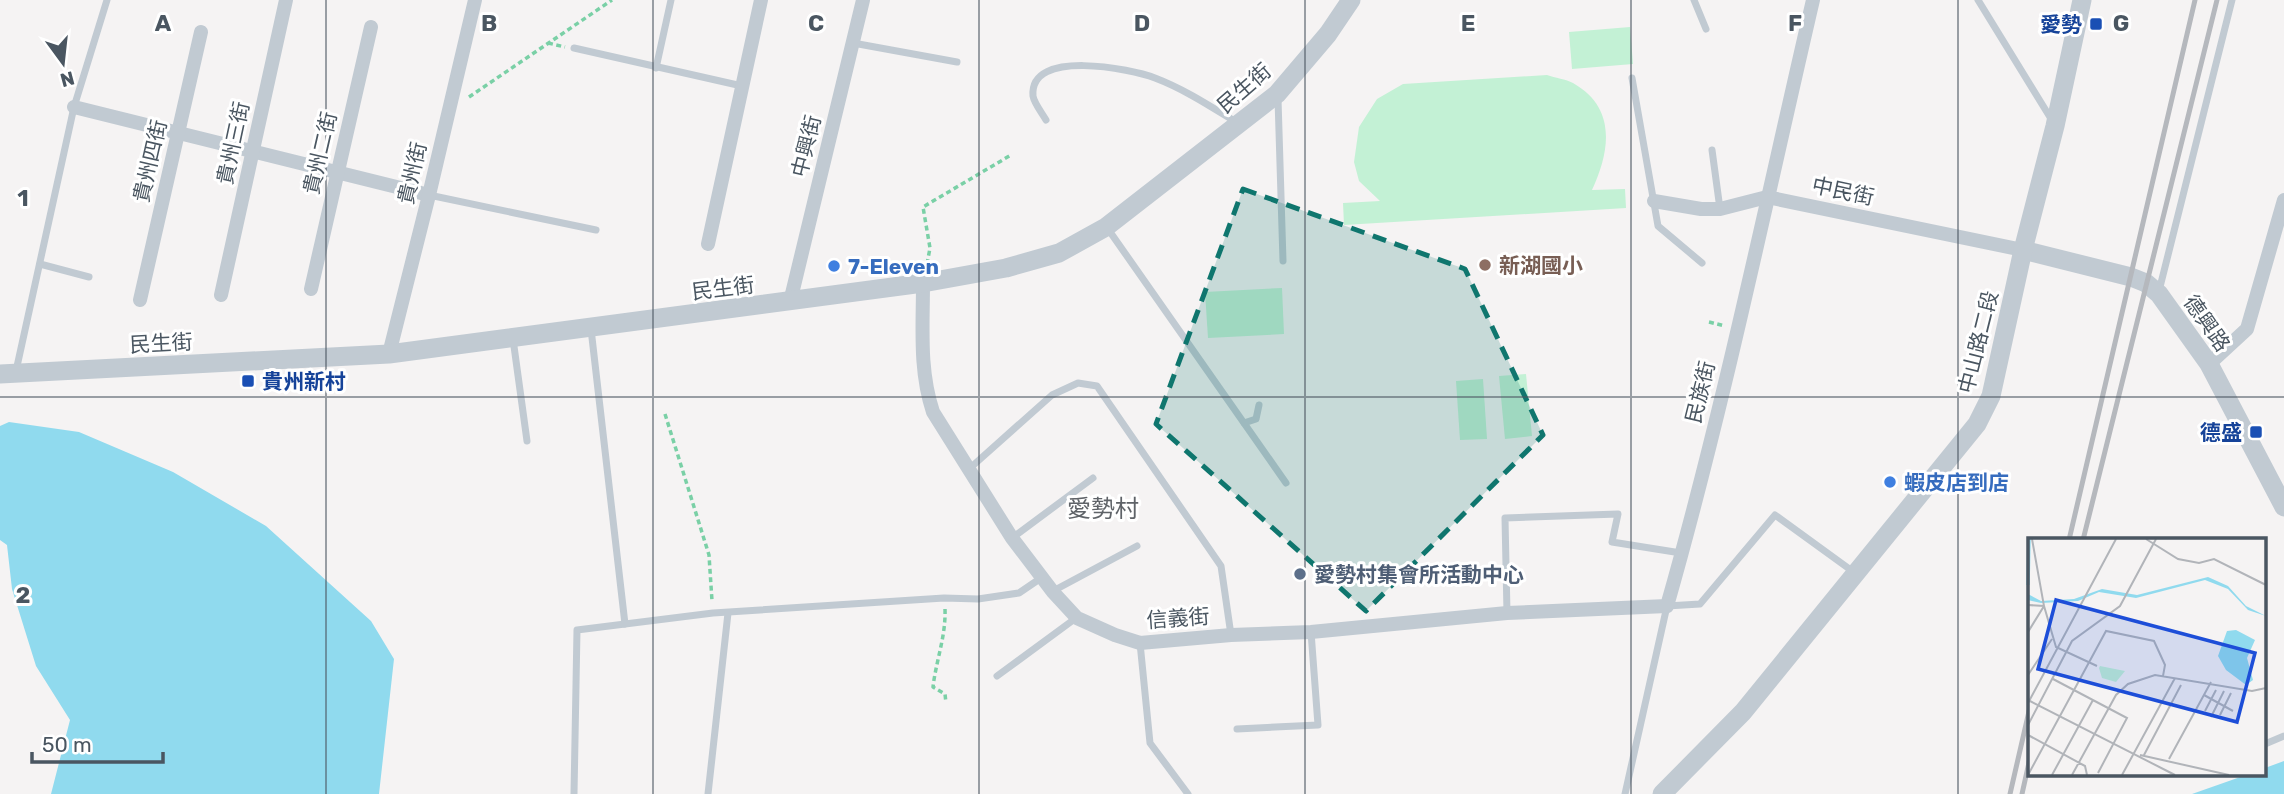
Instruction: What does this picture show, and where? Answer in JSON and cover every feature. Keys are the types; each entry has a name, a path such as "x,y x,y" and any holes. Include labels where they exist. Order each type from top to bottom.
{"street":[{"name":"貴州三街","path":"221,295 286,0"},
{"name":"貴州街","path":"389,354 475,0"},
{"path":"708,244 761,0"},
{"name":"中興街","path":"790,302 863,0"},
{"name":"民生街","path":"8,373 389,354 790,302 1006,268 1059,253 1106,227 1278,94 1328,34 1351,0"},
{"name":"民族街","path":"1667,606 1682,553 1813,0"},
{"name":"中山路二段","path":"1662,794 1743,712 1977,424 1987,406 1992,396 2023,250 2055,126 2082,0"},
{"name":"貴州二街","path":"311,289 371,27"},
{"name":"貴州四街","path":"140,300 201,32"},
{"path":"74,107 429,195"},
{"name":"中民街","path":"1654,201 1720,209 1767,197 2023,250"},
{"path":"2209,364 2247,329 2284,200"},
{"name":"德興路","path":"2023,250 2131,277 2146,283 2159,294 2209,364 2284,507"},
{"name":"信義街","path":"923,283 923,364 925,388 933,412 1012,538 1041,578 1077,618 1115,635 1140,643 1231,635 1311,632 1507,613 1667,606"}],"lane":[{"path":"8,373 40,264 74,107 107,0"},
{"path":"656,68 671,0"},
{"path":"1694,0 1706,29"},
{"path":"1978,0 2055,126"},
{"path":"2159,294 2232,0"},
{"path":"853,43 957,62"},
{"path":"574,48 742,86"},
{"path":"1046,120 1033,97 1036,83 1043,75 1056,69 1107,65 1155,78 1187,93 1239,124"},
{"path":"1632,78 1658,226 1702,263"},
{"path":"1278,94 1283,261"},
{"path":"1712,150 1720,209"},
{"path":"429,195 596,230"},
{"path":"1106,227 1286,483"},
{"path":"40,264 89,277"},
{"path":"591,328 625,624"},
{"path":"513,338 527,441"},
{"path":"968,469 1052,395 1078,383 1097,386 1222,566 1231,635"},
{"path":"1244,423 1256,419 1259,405"},
{"path":"1012,538 1093,478"},
{"path":"1507,613 1505,518 1618,514 1612,542 1682,553"},
{"path":"1667,606 1700,604 1775,515 1856,573"},
{"path":"1053,592 1136,546"},
{"path":"574,794 577,629 713,613 944,598 978,599 1019,593 1041,578"},
{"name":"民族街","path":"1625,794 1667,606"},
{"path":"708,794 728,613"},
{"path":"997,676 1077,618"},
{"path":"1237,729 1318,725 1311,632"},
{"path":"1140,643 1150,743 1188,794"},
{"path":"2266,744 2284,736"}],"path":[{"path":"448,111 612,0"},
{"path":"923,283 930,248 923,208 1011,155"},
{"path":"665,414 709,555 713,613"},
{"path":"944,598 945,626 933,687 945,694 946,703"}],"highlighted area":[{"path":"1243,189 1465,269 1543,435 1366,611 1156,424"}],"green space":[{"path":"1630,27 1633,64 1572,69 1569,32"},
{"path":"1547,75 1573,83 1597,105 1606,131 1603,160 1592,190 1625,189 1626,208 1344,225 1343,203 1380,201 1359,181 1354,162 1359,127 1377,99 1403,84"},
{"path":"1282,288 1284,334 1208,338 1205,292"},
{"path":"1526,374 1532,436 1505,439 1499,376"},
{"path":"1483,379 1487,439 1460,440 1456,381"}],"water":[{"path":"9,422 79,432 173,472 266,526 371,621 394,659 379,794 51,794 70,720 36,666 12,589 7,545 0,540 0,426"},
{"path":"2284,761 2284,794 2192,794 2243,776 2266,776 2266,768"}],"railway":[{"path":"2069,538 2195,0"},
{"path":"2083,538 2217,0"},
{"path":"2010,794 2028,716"},
{"path":"2022,794 2028,767"}],"place":[{"name":"愛勢","path":"2096,24"},
{"name":"新湖國小","path":"1485,265"},
{"name":"7-Eleven","path":"834,266"},
{"name":"貴州新村","path":"248,381"},
{"name":"德盛","path":"2256,432"},
{"name":"蝦皮店到店","path":"1890,482"},
{"name":"愛勢村集會所活動中心","path":"1300,574"}],"district":[{"name":"愛勢村","path":"1103,509"}]}
